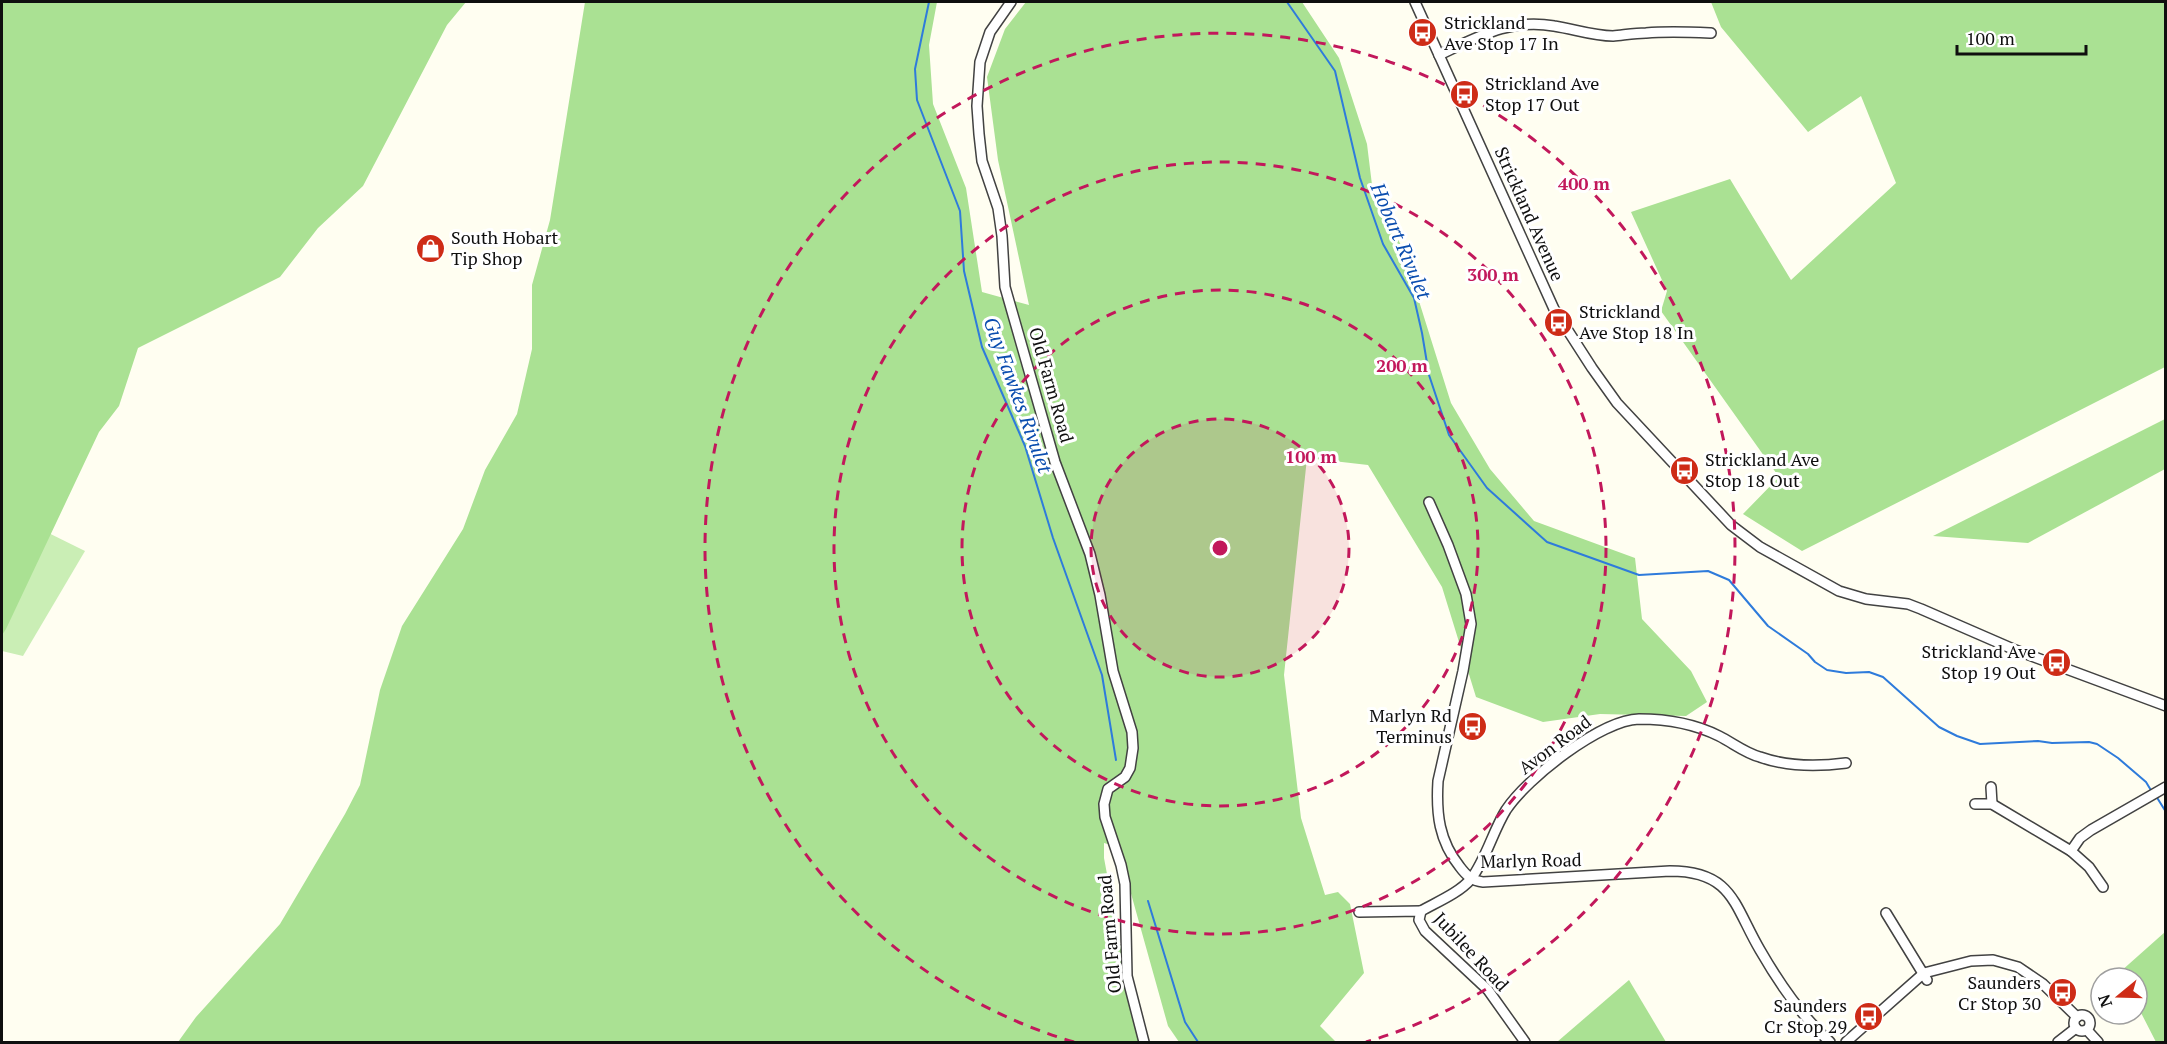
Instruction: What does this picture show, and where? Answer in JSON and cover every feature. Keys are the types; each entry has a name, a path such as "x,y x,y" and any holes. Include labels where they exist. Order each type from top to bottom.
{"street":[{"name":"Old Farm Road","path":"1011,2 990,32 980,62 977,106 982,161 998,208 1005,287 1055,462 1096,574 1113,671 1132,732 1133,748 1130,768 1125,777 1108,789 1104,804 1105,817 1125,884 1127,976 1144,1042"},
{"name":"Strickland Avenue","path":"1415,2 1561,322 1617,403 1731,525 1774,557 1839,591 1866,599 1901,603 1922,609 2002,645 2166,706"},
{"path":"1439,55 1503,27 1526,23 1556,26 1600,35 1657,32 1711,33"},
{"name":"Marlyn Road","path":"1429,502 1448,545 1470,610 1468,648 1438,781 1437,799 1438,820 1444,842 1457,863 1471,878 1489,882 1684,871 1707,876 1730,894 1743,913 1760,950 1805,1017 1830,1042"},
{"name":"Avon Road","path":"1471,878 1503,816 1517,795 1575,747 1613,724 1637,719 1665,720 1708,731 1747,752 1782,763 1812,766 1846,763"},
{"path":"1991,787 1992,804"},
{"path":"2071,851 2085,834 2163,789"},
{"path":"1975,804 1992,804 2071,851 2089,867 2103,887"},
{"name":"Jubilee Road","path":"1359,912 1421,911 1456,891 1471,878"},
{"name":"Jubilee Road","path":"1421,911 1419,920 1425,931 1488,990 1525,1042"},
{"path":"1886,913 1925,976"},
{"path":"1846,1042 1925,976 1971,961 1993,960 2018,967 2043,984 2077,1017"},
{"path":"2076,1028 2074,1022 2077,1017 2083,1015 2088,1017 2090,1025 2086,1030"},
{"path":"2076,1028 2086,1030 2098,1042"},
{"path":"2058,1042 2076,1028"}],"green space":[{"path":"2,2 466,2 447,25 363,186 318,228 280,277 138,348 119,406 99,432 2,635"},
{"path":"585,2 937,2 929,45 933,104 966,188 982,292 1029,305 998,160 987,77 1005,29 1026,2 1302,2 1339,58 1367,144 1373,193 1402,247 1451,403 1490,469 1534,521 1635,558 1642,619 1691,671 1707,702 1686,716 1600,714 1543,722 1476,697 1442,587 1368,465 1307,458 1284,675 1301,818 1325,895 1338,892 1350,904 1364,973 1320,1026 1336,1042 1179,1042 1168,1026 1118,847 1104,843 1104,858 1136,1030 1142,1042 178,1042 196,1017 280,924 345,814 360,785 380,690 402,626 463,529 485,470 517,414 532,349 532,285 550,220"},
{"path":"1711,2 2165,2 2165,367 1802,551 1743,514 1779,477 1661,311 1667,291 1631,212 1730,179 1791,280 1896,183 1861,96 1808,132 1721,27"},
{"path":"2165,419 2165,469 2028,543 1933,536"},
{"path":"2,510 85,551 23,656 2,651"},
{"path":"2165,932 2165,1042 2156,1042 2148,1026 2149,966 2127,966"},
{"path":"1629,980 1666,1042 1557,1042"}],"waterway":[{"name":"Guy Fawkes Rivulet","path":"929,2 915,69 917,100 960,211 964,271 982,347 1025,446 1053,538 1102,675 1116,760"},
{"name":"Hobart Rivulet","path":"1287,2 1335,71 1360,178 1383,244 1414,298 1429,375 1449,435 1487,488 1547,542 1639,575 1708,571 1729,580 1768,626 1808,654 1815,662 1827,670 1846,673 1869,672 1883,677 1939,727 1957,736 1980,744 2038,741 2097,744 2118,758 2146,782 2152,792"},
{"name":"Hobart Rivulet","path":"2156,796 2166,812"},
{"name":"Guy Fawkes Rivulet","path":"1148,901 1185,1022 1198,1042"}],"place":[{"name":"Strickland Ave Stop 17 In","path":"1423,33"},
{"name":"Strickland Ave Stop 17 Out","path":"1464,94"},
{"name":"South Hobart Tip Shop","path":"430,248"},
{"name":"Strickland Ave Stop 18 In","path":"1558,322"},
{"name":"Strickland Ave Stop 18 Out","path":"1684,470"},
{"name":"Strickland Ave Stop 19 Out","path":"2057,662"},
{"name":"Marlyn Rd Terminus","path":"1473,726"},
{"name":"Saunders Cr Stop 30","path":"2062,993"},
{"name":"Saunders Cr Stop 29","path":"1868,1016"}]}
